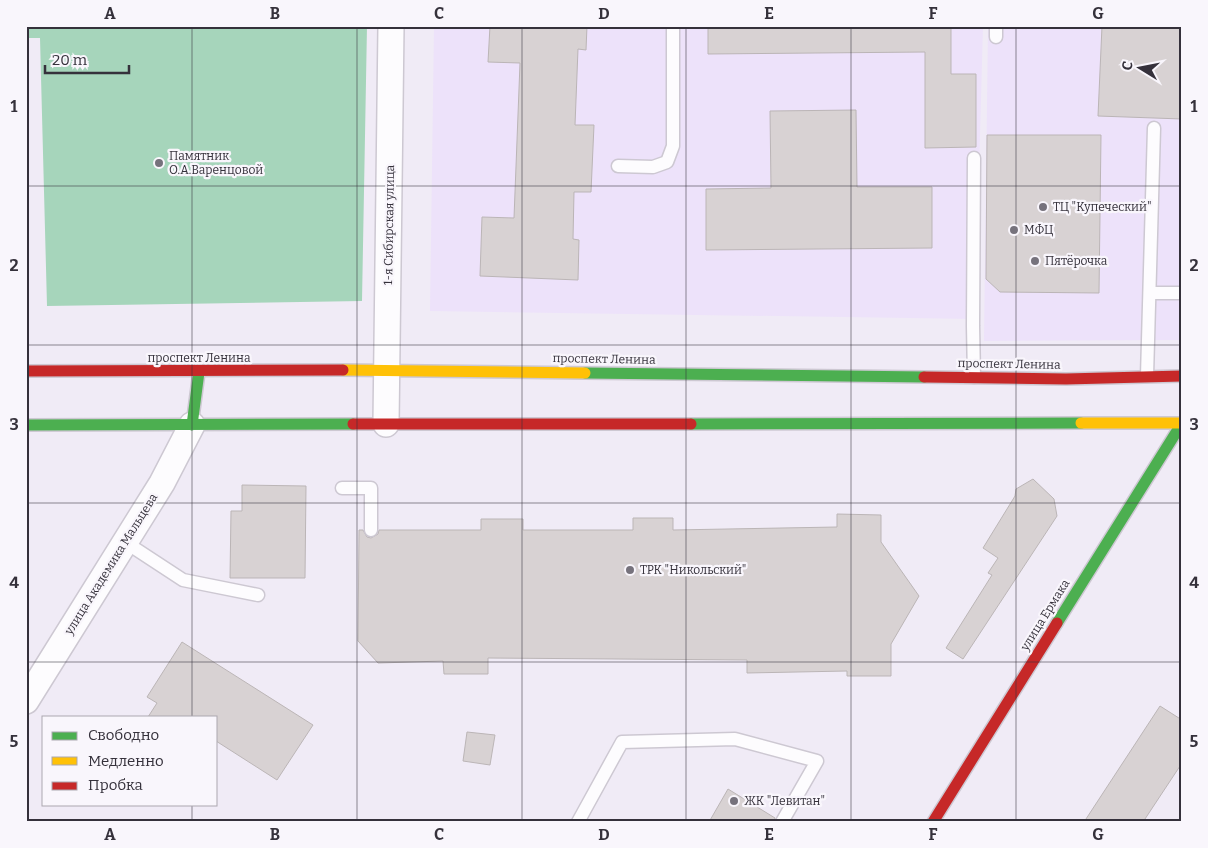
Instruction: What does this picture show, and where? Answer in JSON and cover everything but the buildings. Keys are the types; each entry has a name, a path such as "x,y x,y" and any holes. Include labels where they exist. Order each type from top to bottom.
{"main road":[{"name":"проспект Ленина","path":"26,371 387,370 1066,379 1182,376"},
{"path":"192,425 199,372"},
{"path":"26,425 1182,423"},
{"name":"улица Ермака","path":"933,822 1182,423"}],"street":[{"name":"1-я Сибирская улица","path":"386,424 391,26"},
{"name":"улица Академика Мальцева","path":"26,701 162,483 192,425"}],"lane":[{"path":"618,166 653,167 667,162 674,146 673,26"},
{"path":"1147,376 1154,128"},
{"path":"974,158 974,377"},
{"path":"1150,293 1182,293"},
{"path":"342,488 370,488 371,530"},
{"path":"125,542 183,580 258,596"},
{"path":"578,822 622,742 735,739 817,761 782,822"}],"shaded area":[{"path":"434,26 983,26 975,319 430,311"},
{"path":"988,26 1182,26 1182,340 984,341"}],"green space":[{"path":"26,26 367,26 362,301 47,306 40,38 26,38"}],"traffic: fast":[{"path":"192,425 199,372"},
{"path":"585,373 924,377"},
{"path":"691,424 1081,423"},
{"path":"1057,623 1182,423"},
{"path":"26,425 353,424"}],"traffic: slow":[{"path":"343,370 585,373"},
{"path":"1081,423 1182,423"}],"traffic: jam":[{"path":"26,371 343,370"},
{"path":"924,377 1066,379 1182,376"},
{"path":"353,424 691,424"},
{"path":"933,822 1057,623"}],"place":[{"name":"Памятник О.А.Варенцовой","path":"159,163"},
{"name":"ТЦ \"Купеческий\"","path":"1043,207"},
{"name":"МФЦ","path":"1014,230"},
{"name":"Пятёрочка","path":"1035,261"},
{"name":"ТРК \"Никольский\"","path":"630,570"},
{"name":"ЖК \"Левитан\"","path":"734,801"}]}
